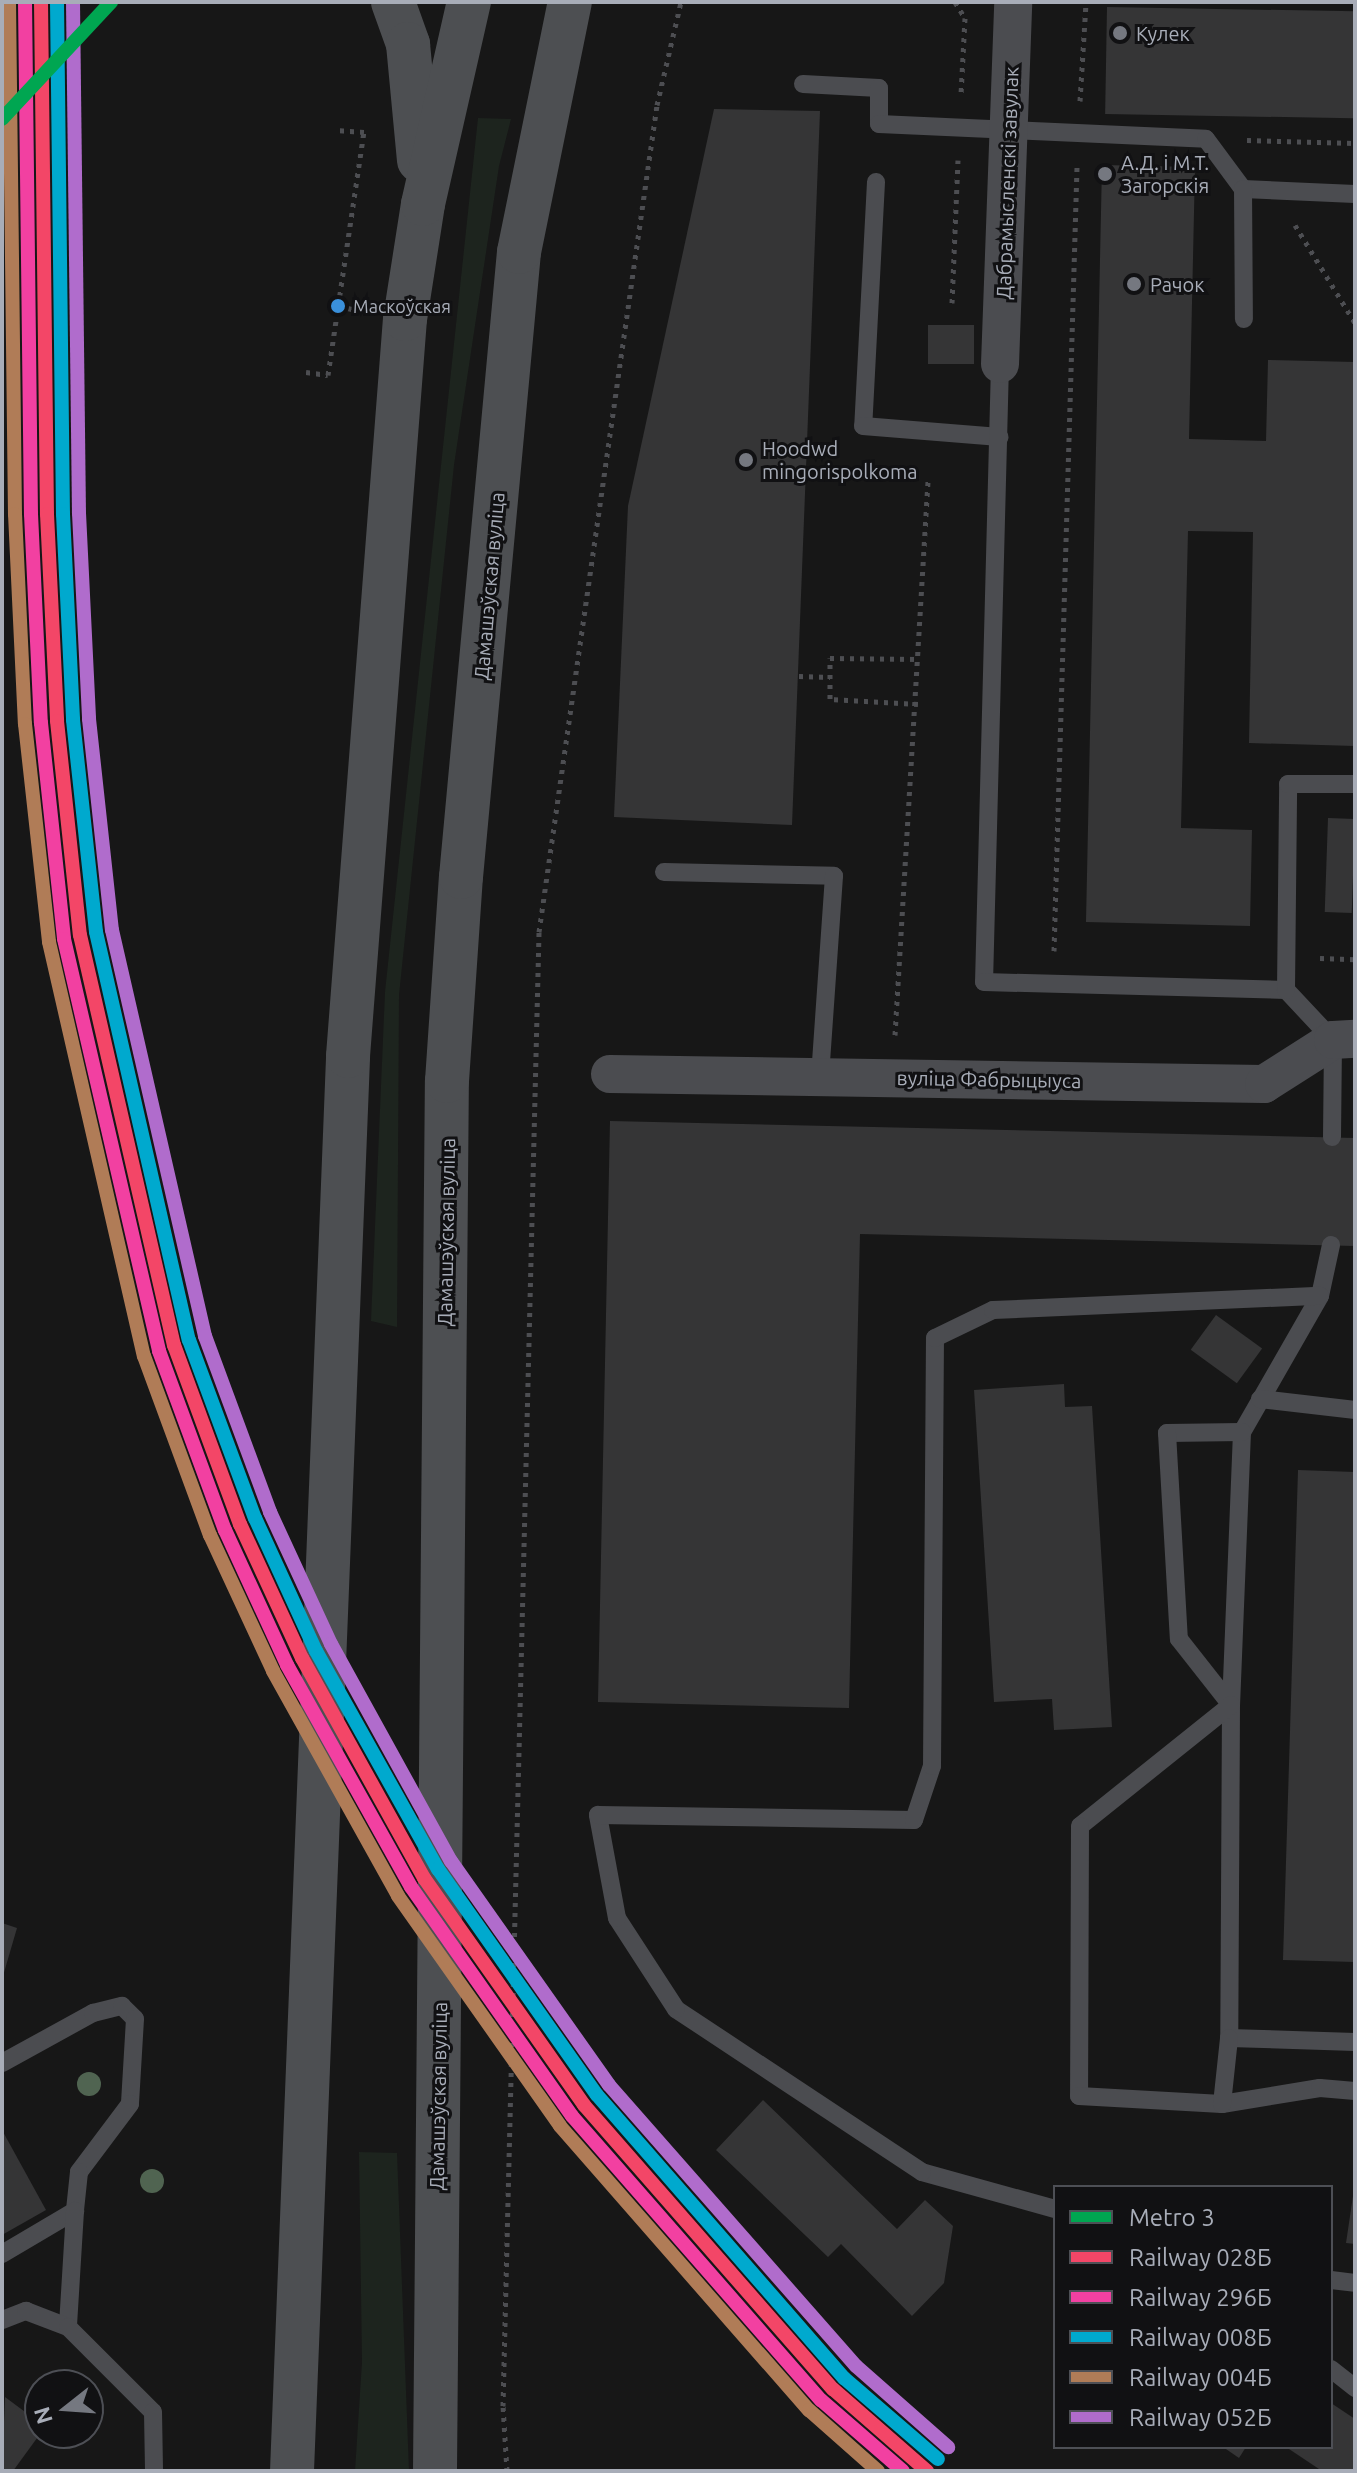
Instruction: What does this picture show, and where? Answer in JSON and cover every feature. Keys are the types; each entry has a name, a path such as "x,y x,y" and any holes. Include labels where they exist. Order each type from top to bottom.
{"main road":[{"path":"393,2 408,44 423,204"},
{"path":"454,2 454,56"},
{"path":"292,2471 348,1056 405,319 423,204 454,56 469,2"},
{"name":"Дамашэўская вуліца","path":"435,2471 447,1081 461,877 519,252 570,2"}],"street":[{"name":"Дабрамысленскі завулак","path":"1000,364 1013,2"},
{"name":"вуліца Фабрыцыуса","path":"610,1074 1264,1084 1344,1040"}],"lane":[{"path":"803,84 879,88 879,124 1206,139 1243,189 1244,319"},
{"path":"876,182 863,426 1000,437"},
{"path":"1243,189 1355,194"},
{"path":"1000,364 984,982 1286,990 1344,1040 1332,1137"},
{"path":"1286,990 1288,784 1355,784"},
{"path":"664,872 834,876 820,1077"},
{"path":"1222,2104 1229,2038 1231,1705 1242,1432 1320,1296 1331,1245"},
{"path":"1053,2208 922,2172 676,2009 617,1918 598,1815 914,1820 932,1766 935,1338 993,1310 1320,1296"},
{"path":"1260,1399 1355,1410"},
{"path":"1231,1705 1179,1639 1167,1433 1242,1432"},
{"path":"1231,1705 1080,1826 1079,2096 1222,2104 1320,2088 1355,2091"},
{"path":"2,2063 93,2013 122,2006 135,2019 130,2104 79,2172 68,2327"},
{"path":"1229,2038 1355,2042"},
{"path":"2,2254 75,2211"},
{"path":"1333,2280 1355,2283"},
{"path":"2,2320 26,2311 68,2327 153,2412 154,2471"},
{"path":"1333,2371 1355,2388"}],"path":[{"path":"507,2471 503,2406 539,932 657,105 681,2"},
{"path":"1052,951 1086,2"},
{"path":"306,372 328,375 364,132 336,130"},
{"path":"1206,139 1355,143"},
{"path":"1274,190 1355,323"},
{"path":"918,659 830,658 830,699 918,704"},
{"path":"799,676 830,677"}],"shaded area":[{"path":"478,118 511,119 499,166 454,465 399,995 397,1327 371,1321 385,992"},
{"path":"359,2152 397,2153 409,2471 355,2471 362,2362"}],"building":[{"path":"1107,7 1355,11 1353,118 1105,114"},
{"path":"714,109 820,111 792,825 614,817 628,506"},
{"path":"1102,165 1195,167 1189,439 1266,441 1268,360 1355,362 1355,746 1249,743 1253,532 1188,531 1181,828 1252,830 1250,926 1086,922"},
{"path":"928,325 974,325 974,364 928,364"},
{"path":"1328,818 1355,819 1352,913 1325,912"},
{"path":"610,1121 1355,1138 1355,1246 860,1234 849,1708 598,1702"},
{"path":"1216,1315 1262,1349 1237,1383 1191,1350"},
{"path":"1064,1384 1065,1407 1092,1406 1112,1727 1054,1730 1052,1699 994,1702 974,1390"},
{"path":"1298,1470 1355,1472 1355,1962 1283,1960"},
{"path":"2,1923 17,1928 3,1976 2,1975"},
{"path":"763,2100 897,2229 925,2200 953,2226 944,2283 912,2316 841,2244 828,2257 716,2150"},
{"path":"2,2130 46,2210 2,2235"},
{"path":"1355,2196 1355,2244 1346,2243"},
{"path":"5,2397 24,2411 24,2449 29,2449 13,2471 2,2471"},
{"path":"1333,2404 1355,2419 1355,2471 1322,2471 1289,2449 1333,2449"},
{"path":"1226,2449 1245,2449 1239,2458"}],"metro line":[{"name":"3","path":"2,119 111,2"}],"rail line":[{"name":"004Б","path":"9,2 15,514 25,724 49,942 144,1356 210,1535 273,1671 398,1896 560,2126 809,2410 878,2471"},
{"name":"296Б","path":"25,2 31,514 41,723 64,939 159,1351 225,1530 287,1665 411,1887 572,2116 821,2400 903,2471"},
{"name":"028Б","path":"41,2 47,514 57,721 80,935 174,1345 240,1524 302,1658 424,1878 584,2105 833,2389 927,2471"},
{"name":"008Б","path":"57,2 63,514 73,720 96,932 189,1340 255,1518 316,1651 438,1869 597,2095 844,2378 938,2459"},
{"name":"052Б","path":"73,2 79,513 89,719 112,930 205,1336 270,1512 331,1644 451,1861 609,2085 856,2366 948,2447"}],"place":[{"name":"Кулек","path":"1120,33"},
{"name":"А.Д. і М.Т. Загорскія","path":"1105,174"},
{"name":"Рачок","path":"1134,284"},
{"name":"Маскоўская","path":"338,306"},
{"name":"Hoodwd mingorispolkoma","path":"746,460"}]}
